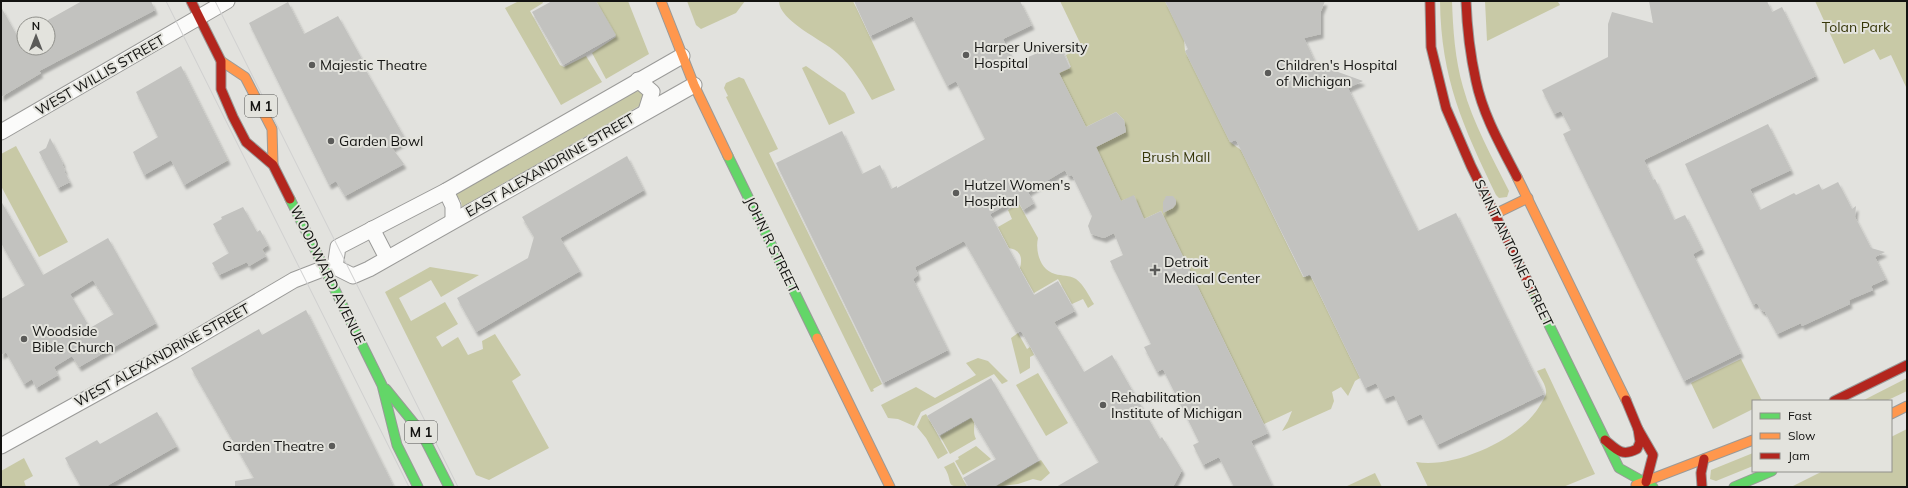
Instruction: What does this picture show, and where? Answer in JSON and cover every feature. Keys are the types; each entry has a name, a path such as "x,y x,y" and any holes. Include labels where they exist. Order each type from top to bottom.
{"street":[{"name":"WOODWARD AVENUE","path":"191,1 221,61 221,89 236,123 246,142 273,164 330,268 382,385 397,445 418,487"},
{"name":"WEST WILLIS STREET","path":"1,132 227,1"},
{"name":"JOHN R STREET","path":"661,1 694,85 890,487"},
{"name":"SAINT ANTOINE STREET","path":"1430,1 1431,47 1440,89 1459,138 1619,468 1650,484"},
{"path":"1466,1 1468,37 1476,82 1494,132 1623,392 1638,429 1654,455 1650,484"},
{"name":"EAST ALEXANDRINE STREET","path":"682,56 446,191 338,247 330,268 353,276 388,258 694,85"},
{"name":"WOODWARD AVENUE","path":"221,61 245,77 272,129 273,164"},
{"name":"EAST ALEXANDRINE STREET","path":"638,80 652,92 646,111"},
{"name":"EAST ALEXANDRINE STREET","path":"446,191 453,206 453,220"},
{"path":"1495,214 1528,198"},
{"path":"372,229 388,258"},
{"name":"WEST ALEXANDRINE STREET","path":"1,446 175,350 294,280 330,268"},
{"path":"1836,400 1907,365"},
{"name":"WOODWARD AVENUE","path":"382,385 422,432 449,487"},
{"path":"1892,414 1907,406"},
{"path":"1606,440 1620,452 1629,453 1637,449 1640,442 1638,429"},
{"path":"1630,487 1650,484 1704,459 1752,440"},
{"path":"1702,487 1701,473 1704,459"},
{"path":"1734,487 1770,472"}],"green space":[{"path":"519,1 542,1 543,3 530,11 560,65 564,67 586,56 602,82 561,105 505,8"},
{"path":"596,1 628,1 649,54 606,79 592,53 616,37"},
{"path":"687,1 745,1 736,13 701,29 696,25"},
{"path":"779,1 853,1 895,90 872,100 857,75 843,58 786,16"},
{"name":"Brush Mall","path":"1060,1 1165,1 1184,40 1185,51 1230,142 1241,150 1303,277 1310,276 1313,281 1360,378 1355,381 1348,396 1341,387 1332,392 1334,401 1331,409 1282,431 1292,411 1264,424 1161,211 1144,219 1134,196 1121,201 1096,147 1126,132 1124,120 1116,112 1086,127 1059,73 1071,67 1066,55 1082,47"},
{"path":"1440,1 1452,1 1455,44 1463,87 1477,127 1509,191 1507,197 1499,198 1496,195 1473,147 1456,101 1449,78 1445,55 1441,29"},
{"path":"1485,1 1560,1 1558,2 1560,5 1487,41"},
{"name":"Tolan Park","path":"1815,1 1907,1 1907,89 1891,55 1880,60 1874,49 1844,64"},
{"path":"806,66 845,93 855,113 829,125 802,68"},
{"path":"739,77 744,79 778,149 769,153 882,384 873,389 874,391 871,392 726,97 728,96 724,88 726,83"},
{"path":"639,91 644,96 639,106 462,207 461,201 455,195 634,92"},
{"path":"16,146 68,242 39,257 1,186 1,154"},
{"path":"1019,204 1038,238 1037,249 1042,264 1050,272 1071,277 1079,281 1094,304 1088,308 1083,299 1072,304 1058,279 1034,293 1020,268 1020,255 1016,250 1009,248 998,227 1012,219 1008,210"},
{"path":"430,267 479,275 441,297 431,280 399,298 411,321 445,302 458,324 436,337 442,347 458,337 468,355 483,349 482,341 495,334 521,375 512,381 549,448 489,480 476,475 385,292"},
{"path":"1018,333 1027,349 1030,347 1034,355 1030,357 1030,368 1020,374 1011,338"},
{"path":"978,358 988,361 1008,381 1002,384 994,374 921,412 914,426 898,419 888,418 881,405 916,387 935,398 976,375 966,363"},
{"path":"1741,359 1762,400 1752,400 1752,410 1713,429 1691,383"},
{"path":"1545,368 1595,474 1563,487 1428,487 1416,462 1431,463 1448,461 1466,456 1484,450 1517,430 1529,419 1545,397 1546,389 1537,371"},
{"path":"1038,373 1068,423 1046,436 1016,385"},
{"path":"1907,378 1907,391 1888,400 1864,400"},
{"path":"926,414 948,453 938,459 926,438 917,427 922,416"},
{"path":"973,417 974,434 976,439 950,454 940,436"},
{"path":"1907,429 1907,487 1791,487 1821,472 1892,472 1892,436"},
{"path":"976,446 991,459 963,475 955,461 959,459 958,457"},
{"path":"1752,453 1752,466 1716,481 1710,479 1711,470"},
{"path":"24,458 33,476 24,481 26,487 1,487 1,471"},
{"path":"1041,460 1050,473 1041,481 1033,479 1018,484 995,487"},
{"path":"954,462 967,487 954,486 950,483 944,467"},
{"path":"1375,473 1382,487 1345,487"}],"building":[{"path":"82,1 151,1 155,10 39,71 41,73 1,97 1,7 16,34 16,56 56,56 55,16"},
{"path":"552,1 596,1 616,35 563,65 532,12"},
{"path":"854,1 1020,1 1032,25 1003,39 1014,63 1059,44 1070,68 1059,73 1086,127 1116,112 1124,120 1126,132 1096,147 1121,201 1134,195 1144,219 1161,211 1268,433 1251,441 1273,487 1234,487 1219,457 1203,465 1193,445 1199,442 1163,369 1157,372 1144,347 1151,344 1110,261 1123,255 1114,233 1104,238 1091,234 1088,226 1092,216 1072,175 1068,176 1065,170 1028,192 1034,203 1023,210 1017,199 990,214 1034,295 1058,281 1075,311 1054,322 1084,372 1112,355 1160,439 1162,437 1182,470 1173,487 1056,487 1099,462 1021,331 1017,333 964,241 915,267 918,275 913,279 948,350 883,383 776,163 842,131 862,174 880,165 891,189 897,186 897,188 985,139 956,81 947,86 912,16 870,36"},
{"path":"1165,1 1325,1 1321,11 1321,34 1304,38 1316,64 1363,81 1348,88 1418,231 1456,213 1544,394 1437,445 1421,414 1406,421 1394,395 1384,399 1376,383 1365,388 1310,274 1304,277 1236,140 1230,142 1185,51 1188,49"},
{"path":"1649,1 1767,1 1772,12 1782,7 1816,76 1644,160 1653,180 1655,179 1674,220 1685,215 1702,249 1693,254 1741,353 1684,381 1563,134 1571,130 1561,111 1554,114 1542,90 1608,57 1608,24 1612,12 1653,23"},
{"path":"288,2 304,34 338,16 363,61 361,62 406,140 392,148 404,164 345,196 336,181 329,185 249,23"},
{"path":"181,66 228,160 184,185 171,160 144,175 133,152 158,137 136,92"},
{"path":"1768,124 1791,170 1750,189 1760,210 1794,193 1796,195 1819,184 1822,190 1838,182 1852,209 1856,206 1855,217 1871,248 1885,252 1875,257 1886,279 1871,286 1873,290 1849,300 1850,304 1802,326 1801,323 1777,334 1765,312 1761,310 1757,303 1753,305 1685,164"},
{"path":"50,138 63,163 64,171 70,182 58,188 39,152 46,148"},
{"path":"627,156 644,190 560,238 580,271 476,332 457,298 528,258 534,237 522,217"},
{"path":"1166,196 1173,196 1176,200 1176,204 1173,208 1163,213 1163,202"},
{"path":"1,201 43,275 108,238 156,323 79,367 72,356 54,367 58,375 36,388 32,379 24,384 6,352 1,355 1,299 25,285 1,243","holes":["93,280 114,314 90,328 70,294"]},
{"path":"243,207 257,232 260,230 268,245 262,249 266,256 249,266 247,262 219,275 212,263 229,253 213,224 222,219 221,217"},
{"path":"306,310 394,487 235,487 235,481 254,478 191,368 259,329 262,335"},
{"path":"991,378 1039,460 993,487 969,487 963,478 996,459 971,417 939,435 927,416"},
{"path":"157,412 177,446 105,487 81,487 65,458 97,440 100,444"}],"tram line":[{"path":"166,1 409,487"},
{"path":"215,1 458,487"}],"traffic: fast":[{"path":"728,156 817,338"},
{"path":"290,199 382,385 397,445 418,487"},
{"path":"1532,290 1619,468 1653,487"},
{"path":"386,389 421,432 449,487"},
{"path":"1734,487 1770,472"}],"traffic: slow":[{"path":"661,1 694,85 728,156"},
{"path":"221,61 245,77 272,129 273,165"},
{"path":"1517,177 1626,400"},
{"path":"1495,214 1528,198"},
{"path":"817,338 890,487"},
{"path":"1892,414 1907,406"},
{"path":"1636,485 1752,440"}],"traffic: jam":[{"path":"191,1 221,61 221,89 233,117 246,142 273,165 290,199"},
{"path":"1430,1 1431,47 1446,108 1471,166 1532,290"},
{"path":"1466,1 1470,51 1479,94 1493,130 1517,177"},
{"path":"1836,400 1907,365"},
{"path":"1626,400 1638,429 1653,455 1646,482"},
{"path":"1605,440 1620,451 1632,451 1637,449 1640,442 1638,429"},
{"path":"1702,487 1701,473 1704,459"}],"place":[{"name":"Harper University Hospital","path":"966,55"},
{"name":"Majestic Theatre","path":"312,65"},
{"name":"Children's Hospital of Michigan","path":"1268,73"},
{"name":"Garden Bowl","path":"331,141"},
{"name":"Hutzel Women's Hospital","path":"956,193"},
{"name":"Detroit Medical Center","path":"1155,270"},
{"name":"Woodside Bible Church","path":"24,339"},
{"name":"Rehabilitation Institute of Michigan","path":"1103,405"},
{"name":"Garden Theatre","path":"332,446"}]}
